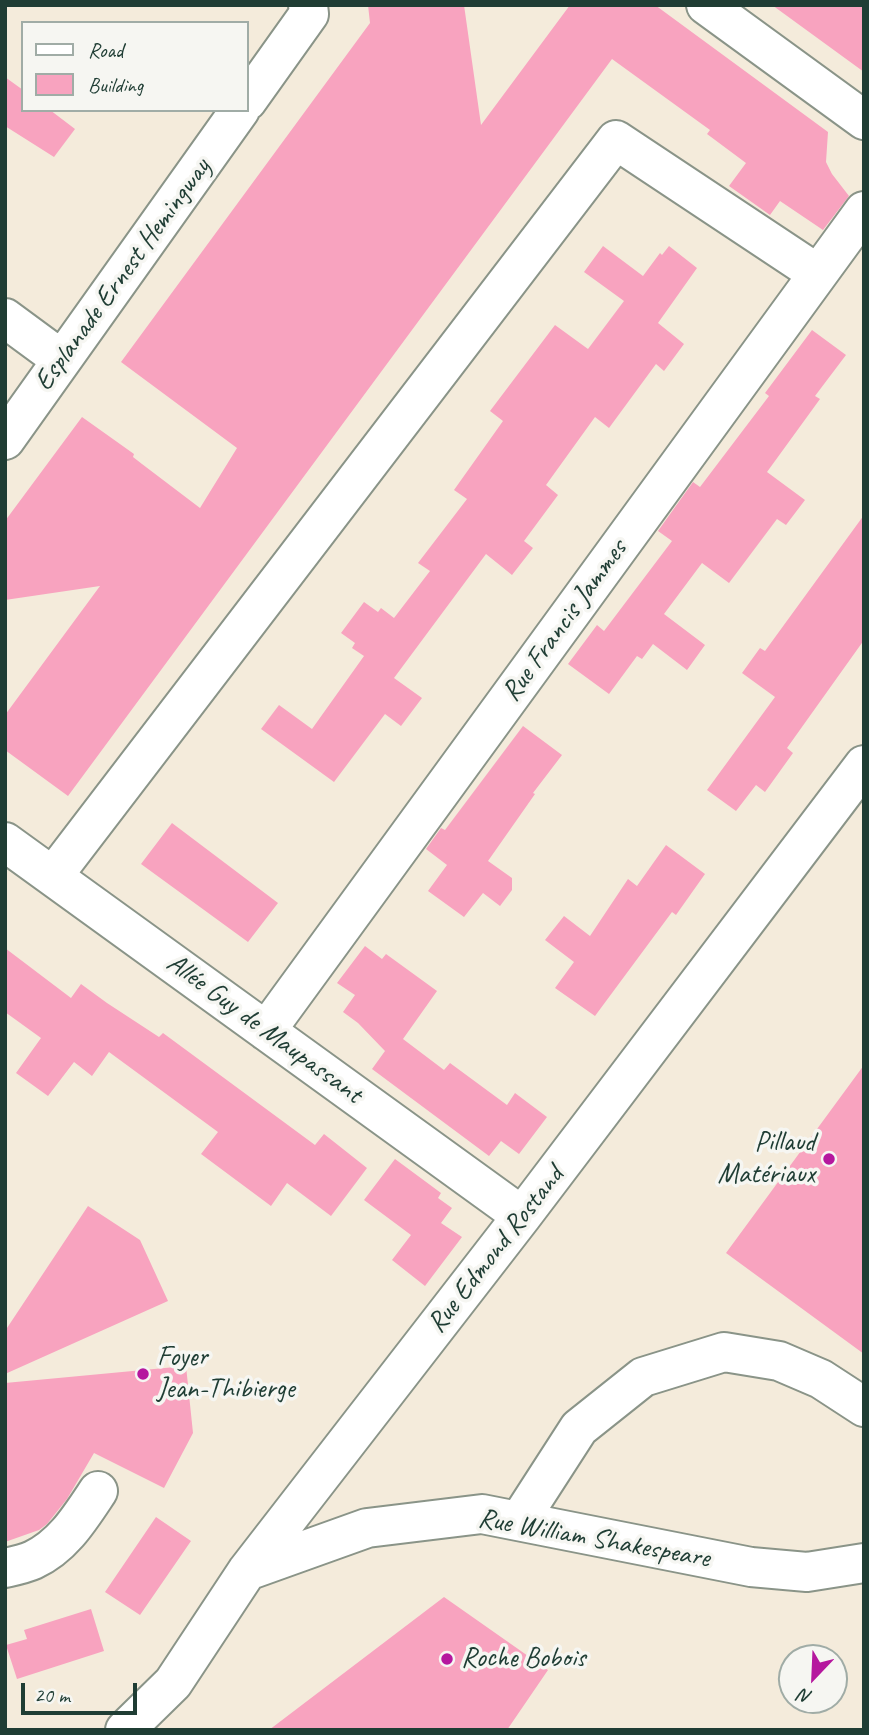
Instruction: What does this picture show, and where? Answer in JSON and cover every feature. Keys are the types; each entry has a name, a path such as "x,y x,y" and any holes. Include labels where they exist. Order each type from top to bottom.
{"street":[{"path":"248,100 309,14 308,5"},
{"path":"706,5 864,120"},
{"name":"Esplanade Ernest Hemingway","path":"5,440 239,112"},
{"path":"53,876 616,140 818,274"},
{"name":"Rue Francis Jammes","path":"266,1031 864,211"},
{"path":"5,318 62,360"},
{"name":"Rue Edmond Rostand","path":"125,1730 173,1684 247,1571 522,1216 864,765"},
{"name":"Allée Guy de Maupassant","path":"5,842 522,1216"},
{"path":"519,1521 579,1428 643,1377 724,1352 779,1361 821,1379 864,1406"},
{"path":"5,1568 31,1562 52,1549 77,1522 98,1491"},
{"name":"Rue William Shakespeare","path":"247,1571 367,1528 482,1514 751,1567 807,1572 864,1563"}],"building":[{"path":"368,5 464,5 481,125 570,5 655,5 828,132 826,162 849,196 823,230 780,201 770,215 729,186 746,163 707,134 710,130 612,59 68,796 5,750 5,715 100,586 5,600 5,521 82,417 134,454 133,457 200,508 237,448 121,362 370,23"},
{"path":"772,5 864,5 864,72"},
{"path":"5,77 21,89 21,112 53,112 75,129 54,157 5,126"},
{"path":"603,246 643,276 660,253 662,255 669,246 697,268 658,323 684,344 664,371 656,364 609,428 595,417 546,485 558,495 524,541 533,548 512,575 486,554 394,678 422,698 401,726 385,714 334,782 261,729 279,705 312,729 364,656 352,648 355,643 341,633 364,602 378,612 381,608 394,618 430,571 418,563 467,499 454,490 503,421 490,411 555,325 588,349 624,301 584,272"},
{"path":"812,330 846,355 815,396 820,399 767,472 805,500 786,525 777,519 729,583 702,563 664,614 705,645 687,670 653,644 642,659 637,656 609,694 568,664 597,625 604,631 672,541 658,531 693,482 700,487 769,396 765,393"},
{"path":"864,515 864,640 787,748 793,753 765,792 756,785 736,811 707,790 775,697 742,673 760,648 765,651"},
{"path":"523,726 562,755 488,861 512,878 512,890 500,906 483,893 464,917 428,891 447,865 426,849 441,828 445,830"},
{"path":"172,823 278,903 248,942 141,864"},
{"path":"666,845 705,874 676,915 672,912 595,1016 555,988 574,962 545,940 564,916 590,936 628,879 637,886"},
{"path":"365,946 382,959 386,954 437,991 403,1039 444,1070 450,1063 507,1105 515,1093 547,1117 519,1154 501,1141 489,1156 372,1069 385,1051 358,1023 343,1012 355,995 337,983"},
{"path":"5,948 71,998 81,984 159,1037 163,1033 315,1145 324,1134 367,1168 331,1216 287,1183 271,1206 201,1154 218,1132 109,1052 92,1076 74,1062 48,1096 16,1073 41,1038 5,1012"},
{"name":"Pillaud Matériaux","path":"864,1065 864,1354 726,1253"},
{"path":"395,1159 441,1193 438,1198 452,1208 441,1223 462,1237 425,1286 392,1260 411,1235 364,1200"},
{"path":"88,1206 140,1240 168,1301 5,1374 5,1331"},
{"path":"186,1366 193,1433 164,1488 94,1453 67,1499 47,1524 39,1530 5,1542 5,1383"},
{"path":"156,1517 191,1541 140,1615 105,1592"},
{"name":"Roche Bobois","path":"444,1597 548,1670 507,1730 269,1730"},
{"path":"91,1609 104,1651 17,1679 6,1645 27,1639 24,1630"}],"place":[{"name":"Pillaud Matériaux","path":"829,1159"},
{"name":"Foyer Jean-Thibierge","path":"143,1374"},
{"name":"Roche Bobois","path":"447,1659"}]}
